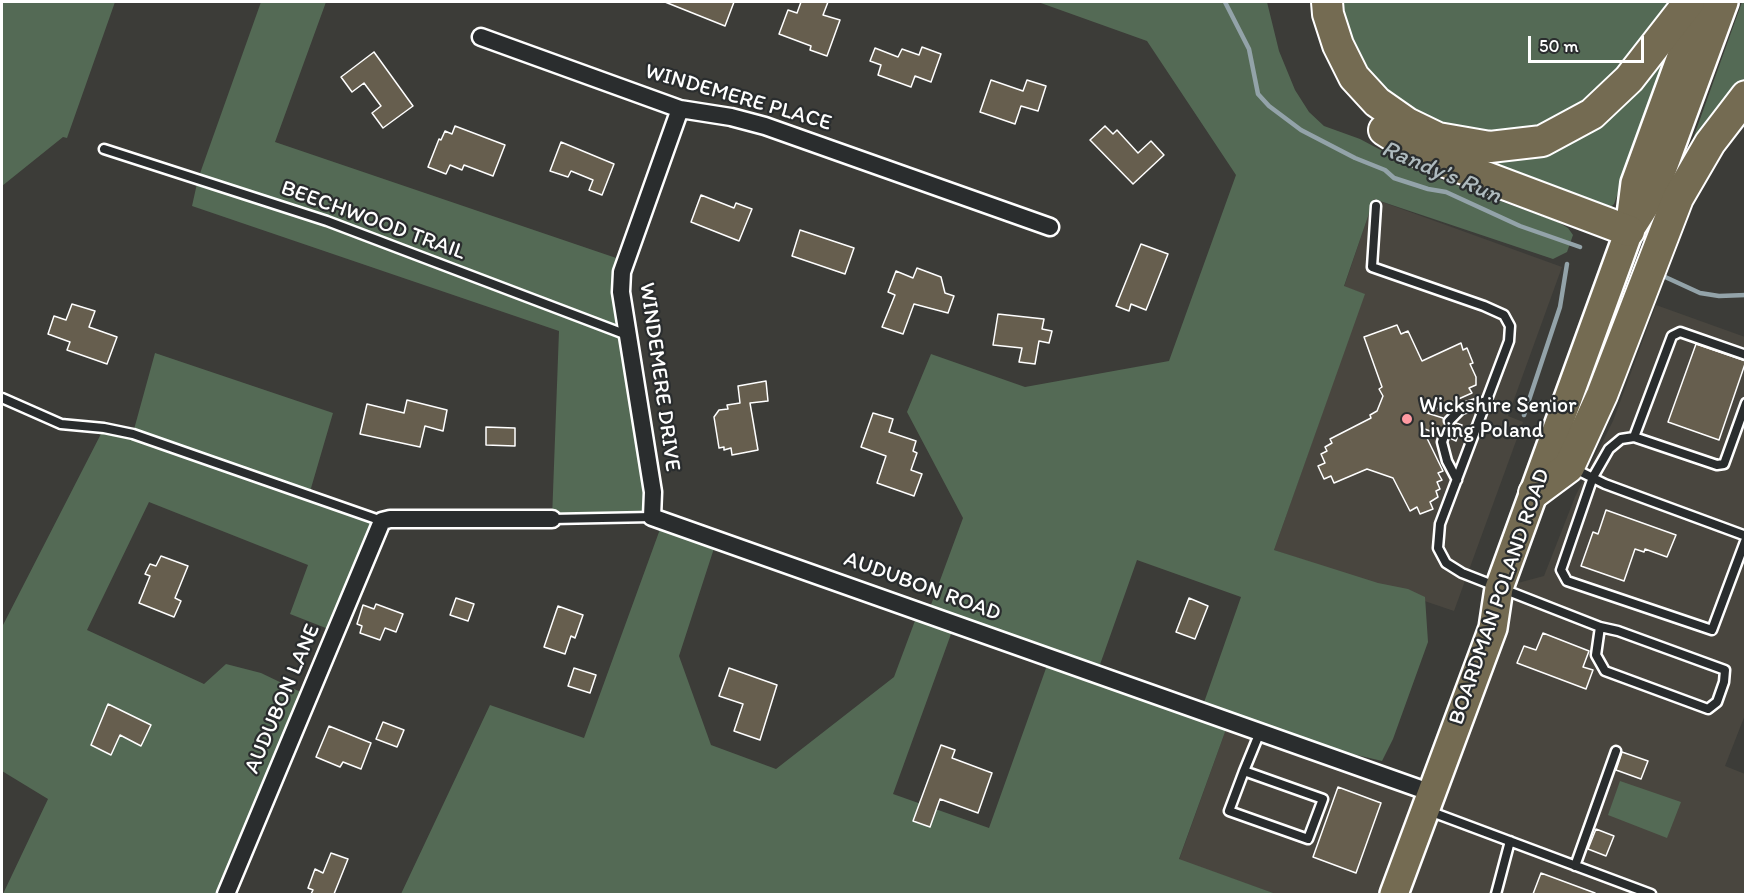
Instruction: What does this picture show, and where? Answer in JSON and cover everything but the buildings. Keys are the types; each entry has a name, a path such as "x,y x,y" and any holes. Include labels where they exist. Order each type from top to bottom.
{"highway":[{"path":"1307,2 1312,25 1328,64 1352,99 1387,133 1419,152 1629,231"},
{"path":"1327,2 1338,45 1354,77 1377,102 1407,123 1438,138 1490,147 1542,141 1592,114 1629,79 1689,2"},
{"path":"1534,493 1565,465 1602,395 1678,198 1710,143 1746,96"}],"main road":[{"name":"BOARDMAN POLAND ROAD","path":"1565,465 1629,231 1635,183 1701,2"},
{"name":"BOARDMAN POLAND ROAD","path":"1629,231 1654,192 1724,2"},
{"name":"BOARDMAN POLAND ROAD","path":"1394,894 1493,628 1499,588 1534,493"}],"street":[{"name":"WINDEMERE PLACE","path":"481,37 680,109 731,117 765,126 1050,227"},
{"name":"WINDEMERE DRIVE","path":"652,517 652,492 621,292 622,272 680,109"},
{"name":"AUDUBON ROAD","path":"652,517 1260,732 1429,801"},
{"name":"AUDUBON ROAD","path":"382,521 390,519 552,519"},
{"name":"AUDUBON LANE","path":"226,894 382,521"}],"lane":[{"name":"BEECHWOOD TRAIL","path":"104,149 327,221 627,335"},
{"path":"1377,206 1371,267 1504,315 1510,326 1509,341 1440,524 1438,548 1446,563 1462,573 1600,627 1618,630 1725,670 1724,682 1717,702 1708,709 1605,671 1596,655 1600,627"},
{"path":"1634,436 1672,336 1680,332 1746,355"},
{"path":"2,398 61,424 104,428 133,434 382,521"},
{"path":"1449,421 1461,409 1486,401"},
{"path":"1565,465 1609,449 1621,439 1634,436 1717,465 1724,464 1746,403"},
{"path":"1444,436 1442,442 1444,452 1456,480"},
{"path":"1565,465 1746,537 1712,630 1567,581 1561,570 1565,465"},
{"name":"AUDUBON ROAD","path":"552,519 652,517"},
{"path":"1244,771 1323,799 1308,839 1230,811 1244,771 1260,732"},
{"path":"1575,866 1616,751"},
{"path":"1429,801 1510,841 1651,894"},
{"path":"1496,894 1510,841"}],"shaded area":[{"path":"1374,199 1562,267 1508,416 1523,422 1454,611 1274,550 1364,294 1344,287"},
{"path":"1656,305 1745,337 1745,715 1725,766 1745,774 1745,894 1276,894 1179,860 1229,721 1432,792 1499,588 1544,576 1575,497 1613,421"}],"green space":[{"path":"2,2 115,2 67,138 63,137 2,186"},
{"path":"261,2 326,2 275,142 625,261 652,517 552,519 559,331 192,206 198,179"},
{"path":"1038,2 1267,2 1279,51 1295,90 1309,112 1324,126 1360,139 1442,180 1558,222 1568,228 1573,235 1567,252 1553,259 1374,199 1344,286 1365,294 1274,550 1378,583 1408,589 1425,597 1428,642 1393,739 1382,761 1260,732 1229,721 1179,859 1276,894 401,894 490,705 584,738 663,521 717,539 679,656 711,745 776,769 894,677 919,610 928,613 963,518 907,412 931,354 1025,387 1169,361 1236,175 1147,41","holes":["1137,560 1241,597 1201,711 1097,673","955,623 1050,657 989,828 893,794"]},
{"path":"1338,2 1673,2 1631,65 1558,123 1498,139 1437,126 1383,91 1351,47"},
{"path":"1742,2 1745,2 1745,84 1685,161"},
{"path":"1665,57 1614,204 1607,210 1457,151 1484,156"},
{"path":"155,353 333,413 309,495 382,521 336,632 290,614 308,565 149,502 87,630 204,684 226,664 261,673 309,696 226,894 3,894 48,799 2,771 2,627 104,428 133,433"},
{"path":"1620,781 1681,802 1667,838 1608,815"}],"waterway":[{"name":"Randy's Run","path":"1225,2 1249,49 1258,94 1269,106 1301,130 1355,158 1385,170 1394,178 1446,192 1520,226 1580,247"},
{"path":"1524,415 1560,307 1567,264"},
{"name":"Randy's Run","path":"1663,276 1700,293 1719,296 1746,295"}],"place":[{"name":"Wickshire Senior Living Poland","path":"1407,419"}]}
